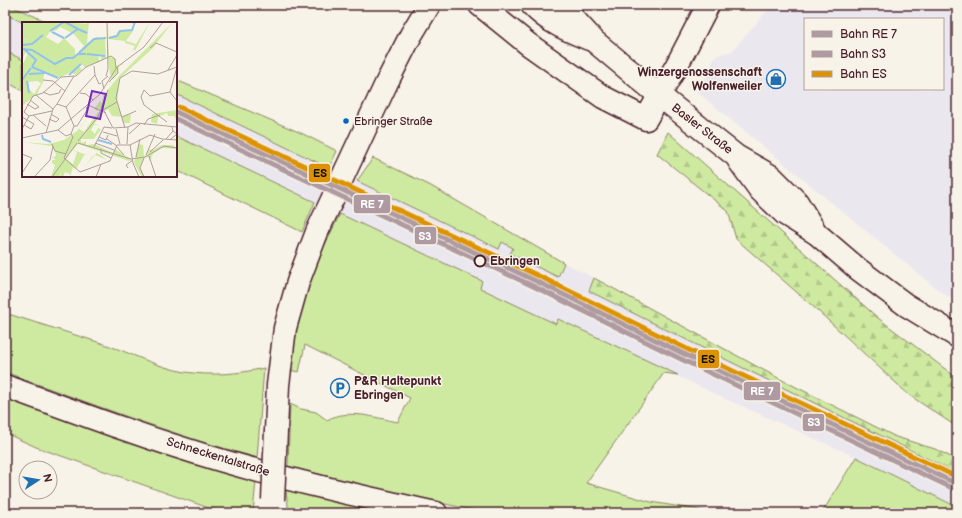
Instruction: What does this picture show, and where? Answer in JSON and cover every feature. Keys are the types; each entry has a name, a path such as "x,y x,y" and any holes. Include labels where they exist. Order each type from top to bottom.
{"main road":[{"path":"273,506 278,385 285,328 298,282 317,232 370,119 411,35 429,5"},
{"path":"480,5 528,44 602,97 646,119 678,63 708,5"},
{"name":"Basler Straße","path":"532,5 543,15 566,30 594,41"},
{"name":"Basler Straße","path":"561,5 594,41 660,96 736,156 771,176 797,202 816,234 886,291 957,336"},
{"name":"Schneckentalstraße","path":"5,386 81,414 220,460 360,497 436,513"}],"shaded area":[{"path":"775,5 957,5 957,302 938,290 696,91 708,74 715,56 732,51 766,12"},
{"path":"5,14 22,22 22,60 5,51"},
{"path":"177,94 499,249 502,242 513,248 510,255 558,276 564,263 594,278 590,291 957,473 957,507 856,457 719,396 563,321 558,319 556,324 479,288 482,281 177,136"}],"green space":[{"path":"5,5 9,5 48,22 22,22 5,14"},
{"path":"5,51 22,60 22,90 5,81"},
{"path":"177,80 301,133 337,151 329,168 177,94"},
{"path":"668,132 878,318 957,378 957,427 909,395 817,310 736,239 728,211 657,154"},
{"path":"177,136 315,202 302,232 177,170"},
{"path":"373,158 431,186 564,263 558,277 510,254 513,248 502,242 499,249 357,181"},
{"path":"340,214 482,281 480,288 556,324 558,319 678,375 664,373 586,483 651,502 717,513 487,513 380,490 288,466 290,404 301,409 316,412 327,420 335,416 353,414 398,422 410,398 305,345 299,372 289,370 293,333 306,283"},
{"path":"594,278 780,379 896,437 935,449 957,460 957,473 589,291"},
{"path":"5,313 101,343 174,370 205,374 225,374 264,368 257,458 225,449 99,407 5,372"},
{"path":"5,396 256,480 253,513 223,513 36,447 5,433"},
{"path":"856,457 957,507 957,513 822,513"},
{"path":"286,489 383,513 288,513"}],"transit line":[{"path":"177,112 538,282 686,355 957,484"}],"rail line":[{"name":"ES","path":"179,107 541,277 689,350 957,477"},
{"name":"S3","path":"177,119 535,287 683,360 954,489"}],"place":[{"name":"Winzergenossenschaft Wolfenweiler","path":"776,79"},
{"name":"Ebringer Straße","path":"346,121"},
{"name":"Ebringen","path":"480,261"},
{"name":"P&R Haltepunkt Ebringen","path":"340,388"}]}
